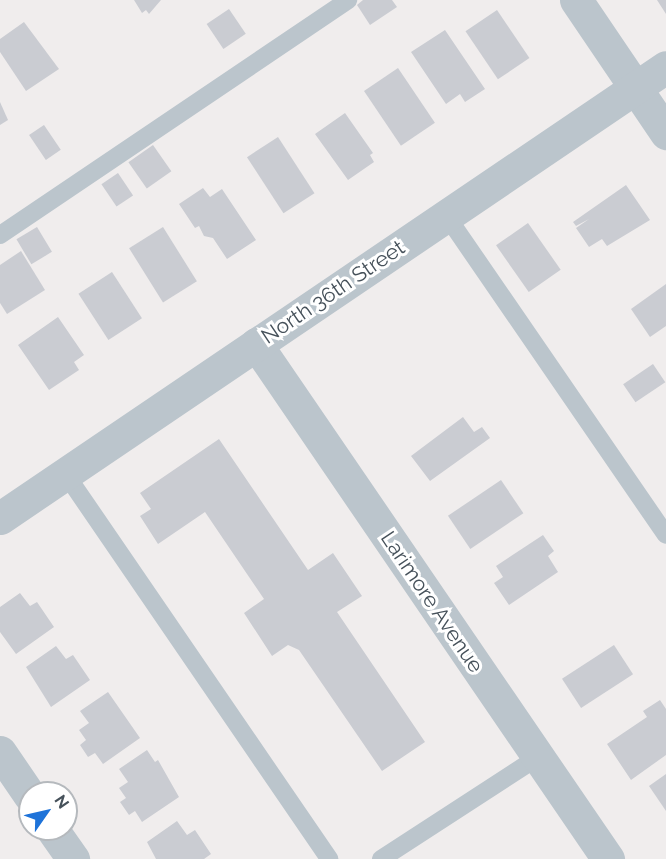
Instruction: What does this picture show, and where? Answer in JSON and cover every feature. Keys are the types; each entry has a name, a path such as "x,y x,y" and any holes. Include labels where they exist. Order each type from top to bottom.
{"street":[{"path":"576,0 666,133"},
{"name":"North 36th Street","path":"0,518 666,67"},
{"name":"Larimore Avenue","path":"256,344 608,859"},
{"path":"0,752 20,781"},
{"path":"60,841 73,859"}],"lane":[{"path":"0,235 348,0"},
{"path":"446,215 666,535"},
{"path":"65,473 329,859"},
{"path":"381,859 538,757"}],"building":[{"path":"134,0 161,0 149,14 146,10 142,13"},
{"path":"363,0 392,0 397,7 370,25 357,5"},
{"path":"657,0 666,0 666,14"},
{"path":"229,9 246,34 223,49 207,24"},
{"path":"497,10 529,58 498,79 465,31"},
{"path":"24,22 59,69 26,91 0,52 0,39"},
{"path":"445,30 485,89 465,102 460,94 446,104 411,52"},
{"path":"398,68 435,123 401,146 364,91"},
{"path":"0,102 8,120 0,125"},
{"path":"345,113 373,153 370,155 374,162 348,180 315,134"},
{"path":"44,125 61,150 46,160 29,135"},
{"path":"278,137 314,193 283,213 247,157"},
{"path":"153,145 171,171 147,188 128,162"},
{"path":"118,173 133,195 117,207 101,184"},
{"path":"626,185 650,220 607,246 602,239 589,247 576,228 589,219 576,226 573,222"},
{"path":"203,188 210,197 222,189 256,240 227,259 213,238 204,236 199,226 195,228 179,204"},
{"path":"528,223 561,270 529,292 496,245"},
{"path":"37,227 52,252 31,264 16,239"},
{"path":"163,227 197,281 163,302 129,248"},
{"path":"21,251 45,290 7,314 0,303 0,265"},
{"path":"112,272 142,318 108,340 78,294"},
{"path":"666,284 666,326 650,337 631,309"},
{"path":"58,317 84,355 74,362 79,370 49,390 18,345"},
{"path":"653,364 665,382 635,402 623,384"},
{"path":"463,417 474,432 482,427 490,438 430,481 411,456"},
{"path":"219,439 308,570 333,553 362,596 337,612 425,742 382,771 299,650 288,645 272,656 244,613 264,599 205,512 158,544 140,516 151,509 140,493"},
{"path":"501,480 523,513 470,549 448,516"},
{"path":"543,535 554,551 548,556 558,572 509,605 494,583 503,577 496,566"},
{"path":"20,593 30,606 37,602 54,627 16,654 0,632 0,607"},
{"path":"614,645 633,674 581,708 562,679"},
{"path":"56,646 66,659 73,655 90,680 51,707 26,667"},
{"path":"108,692 140,738 103,764 95,753 88,757 80,745 86,740 79,730 89,723 80,711"},
{"path":"660,700 666,709 666,755 631,780 607,744 647,717 643,711"},
{"path":"147,750 155,762 158,760 179,797 142,822 135,811 129,815 120,802 126,798 119,788 128,782 119,769"},
{"path":"666,774 666,811 649,786"},
{"path":"177,821 187,835 195,830 211,854 204,859 156,859 147,842"}]}
